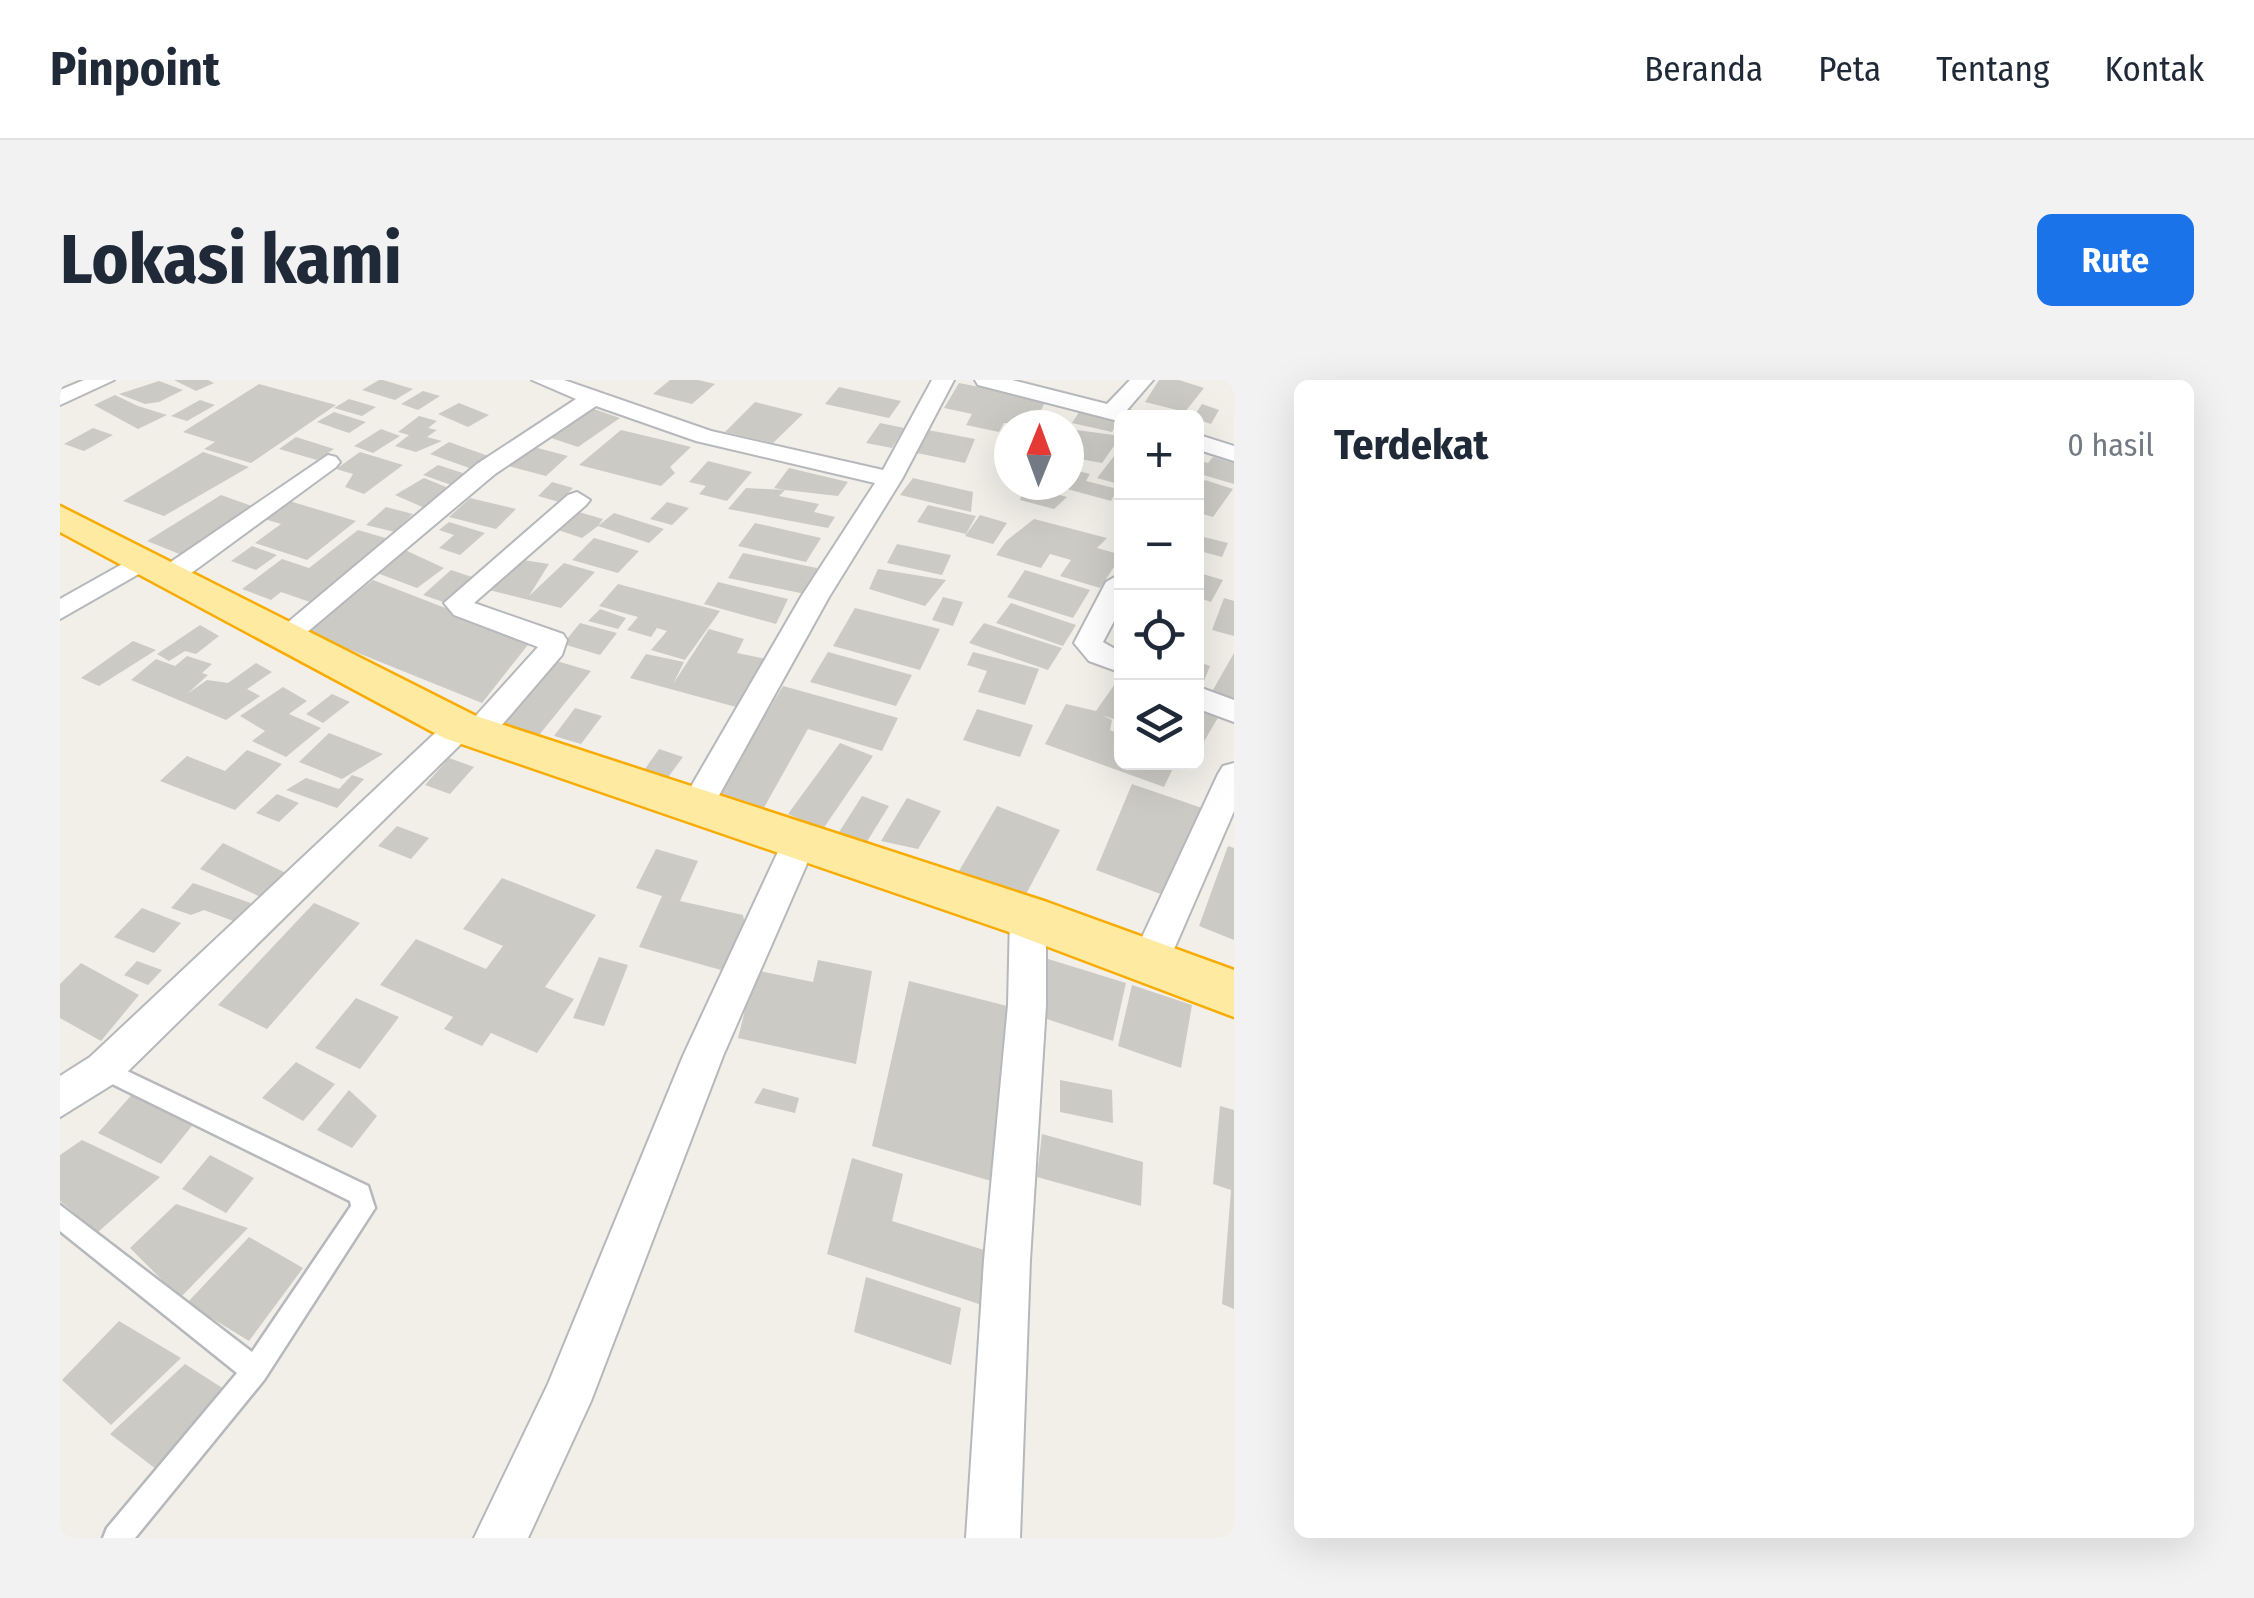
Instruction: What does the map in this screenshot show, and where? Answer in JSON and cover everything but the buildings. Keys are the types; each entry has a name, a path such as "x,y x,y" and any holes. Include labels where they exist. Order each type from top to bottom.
{"highway":[{"path":"60,517 283,638 469,730 1028,917 1234,994"}],"street":[{"path":"60,398 103,380"},
{"path":"543,380 704,436 890,479"},
{"path":"695,808 815,597 890,479 943,380"},
{"path":"986,380 1114,412"},
{"path":"1125,410 1142,380"},
{"path":"283,638 486,469 594,398"},
{"path":"1204,444 1234,454"},
{"path":"60,611 155,569 328,462"},
{"path":"60,1099 104,1068 552,649 553,640 461,608 458,603 577,500"},
{"path":"1114,593 1088,642 1099,655 1114,661"},
{"path":"1204,699 1234,712"},
{"path":"1149,963 1234,774"},
{"path":"501,1538 566,1401 703,1056 799,843"},
{"path":"993,1538 1007,1260 1027,1005 1028,917"}],"lane":[{"path":"104,1068 360,1194 363,1208 254,1370 116,1538"},
{"path":"60,1216 254,1370"}]}
